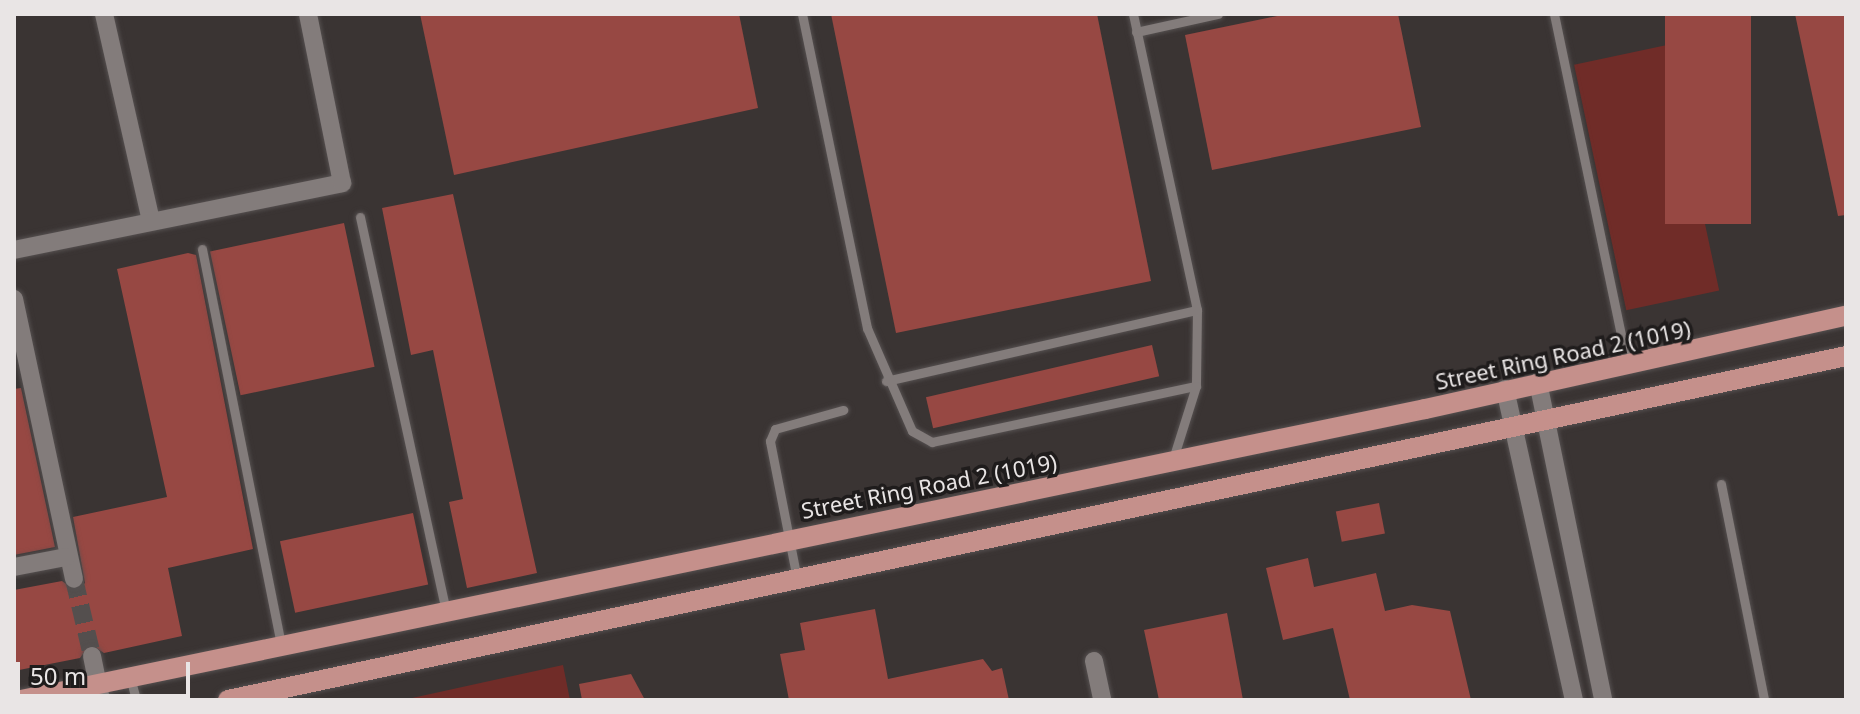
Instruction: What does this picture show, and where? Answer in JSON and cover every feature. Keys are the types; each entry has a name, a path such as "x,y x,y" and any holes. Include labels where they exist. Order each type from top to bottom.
{"main road":[{"name":"Street Ring Road 2 (1019)","path":"21,700 99,692 130,677 789,538 1172,462 1538,382 1628,366 1846,316"},
{"path":"228,700 1846,356"}],"street":[{"path":"104,14 151,221"},
{"path":"14,250 342,183 308,14"},
{"path":"14,299 66,557 74,579"},
{"path":"1538,382 1603,700"},
{"path":"1505,389 1511,429 1574,700"},
{"path":"14,567 66,557"},
{"path":"92,656 99,692"},
{"path":"1094,661 1102,700"}],"lane":[{"path":"802,14 867,328 886,381 912,431 932,442 1196,386"},
{"path":"1133,14 1197,310 1196,386 1172,462"},
{"path":"1136,32 1218,14"},
{"path":"1554,14 1628,366"},
{"path":"360,217 446,610"},
{"path":"202,249 281,645"},
{"path":"886,381 1197,310"},
{"path":"797,579 770,441 775,429 843,410"},
{"path":"1721,484 1764,700"},
{"path":"130,677 136,700"}],"shaded area":[{"path":"1667,45 1719,291 1626,310 1574,65"},
{"path":"563,665 570,700 403,700"}],"building":[{"path":"420,14 739,14 758,108 454,175"},
{"path":"831,14 1097,14 1151,281 896,333"},
{"path":"1287,14 1398,14 1421,127 1212,170 1185,35"},
{"path":"1665,14 1751,14 1751,224 1665,224"},
{"path":"1795,14 1846,14 1846,215 1838,216"},
{"path":"453,194 537,573 467,588 449,502 463,499 433,350 411,355 382,208"},
{"path":"344,223 375,367 241,395 210,251"},
{"path":"188,253 196,255 253,549 168,568 182,636 104,653 90,644 80,658 14,671 14,590 62,581 76,591 85,583 73,517 167,497 117,269"},
{"path":"1152,345 1159,376 933,428 926,397"},
{"path":"21,388 55,547 14,555 14,389"},
{"path":"1379,503 1385,533 1342,542 1336,511"},
{"path":"413,513 428,584 295,613 280,541"},
{"path":"1308,558 1314,587 1376,573 1385,611 1412,605 1450,611 1471,700 1350,700 1333,628 1283,640 1266,568"},
{"path":"875,609 888,679 983,659 992,671 1002,668 1009,700 789,700 780,654 805,650 800,623"},
{"path":"1227,613 1243,700 1159,700 1144,630"},
{"path":"631,674 645,700 582,700 579,684"}],"tunnel":[{"path":"74,579 92,656"}]}
